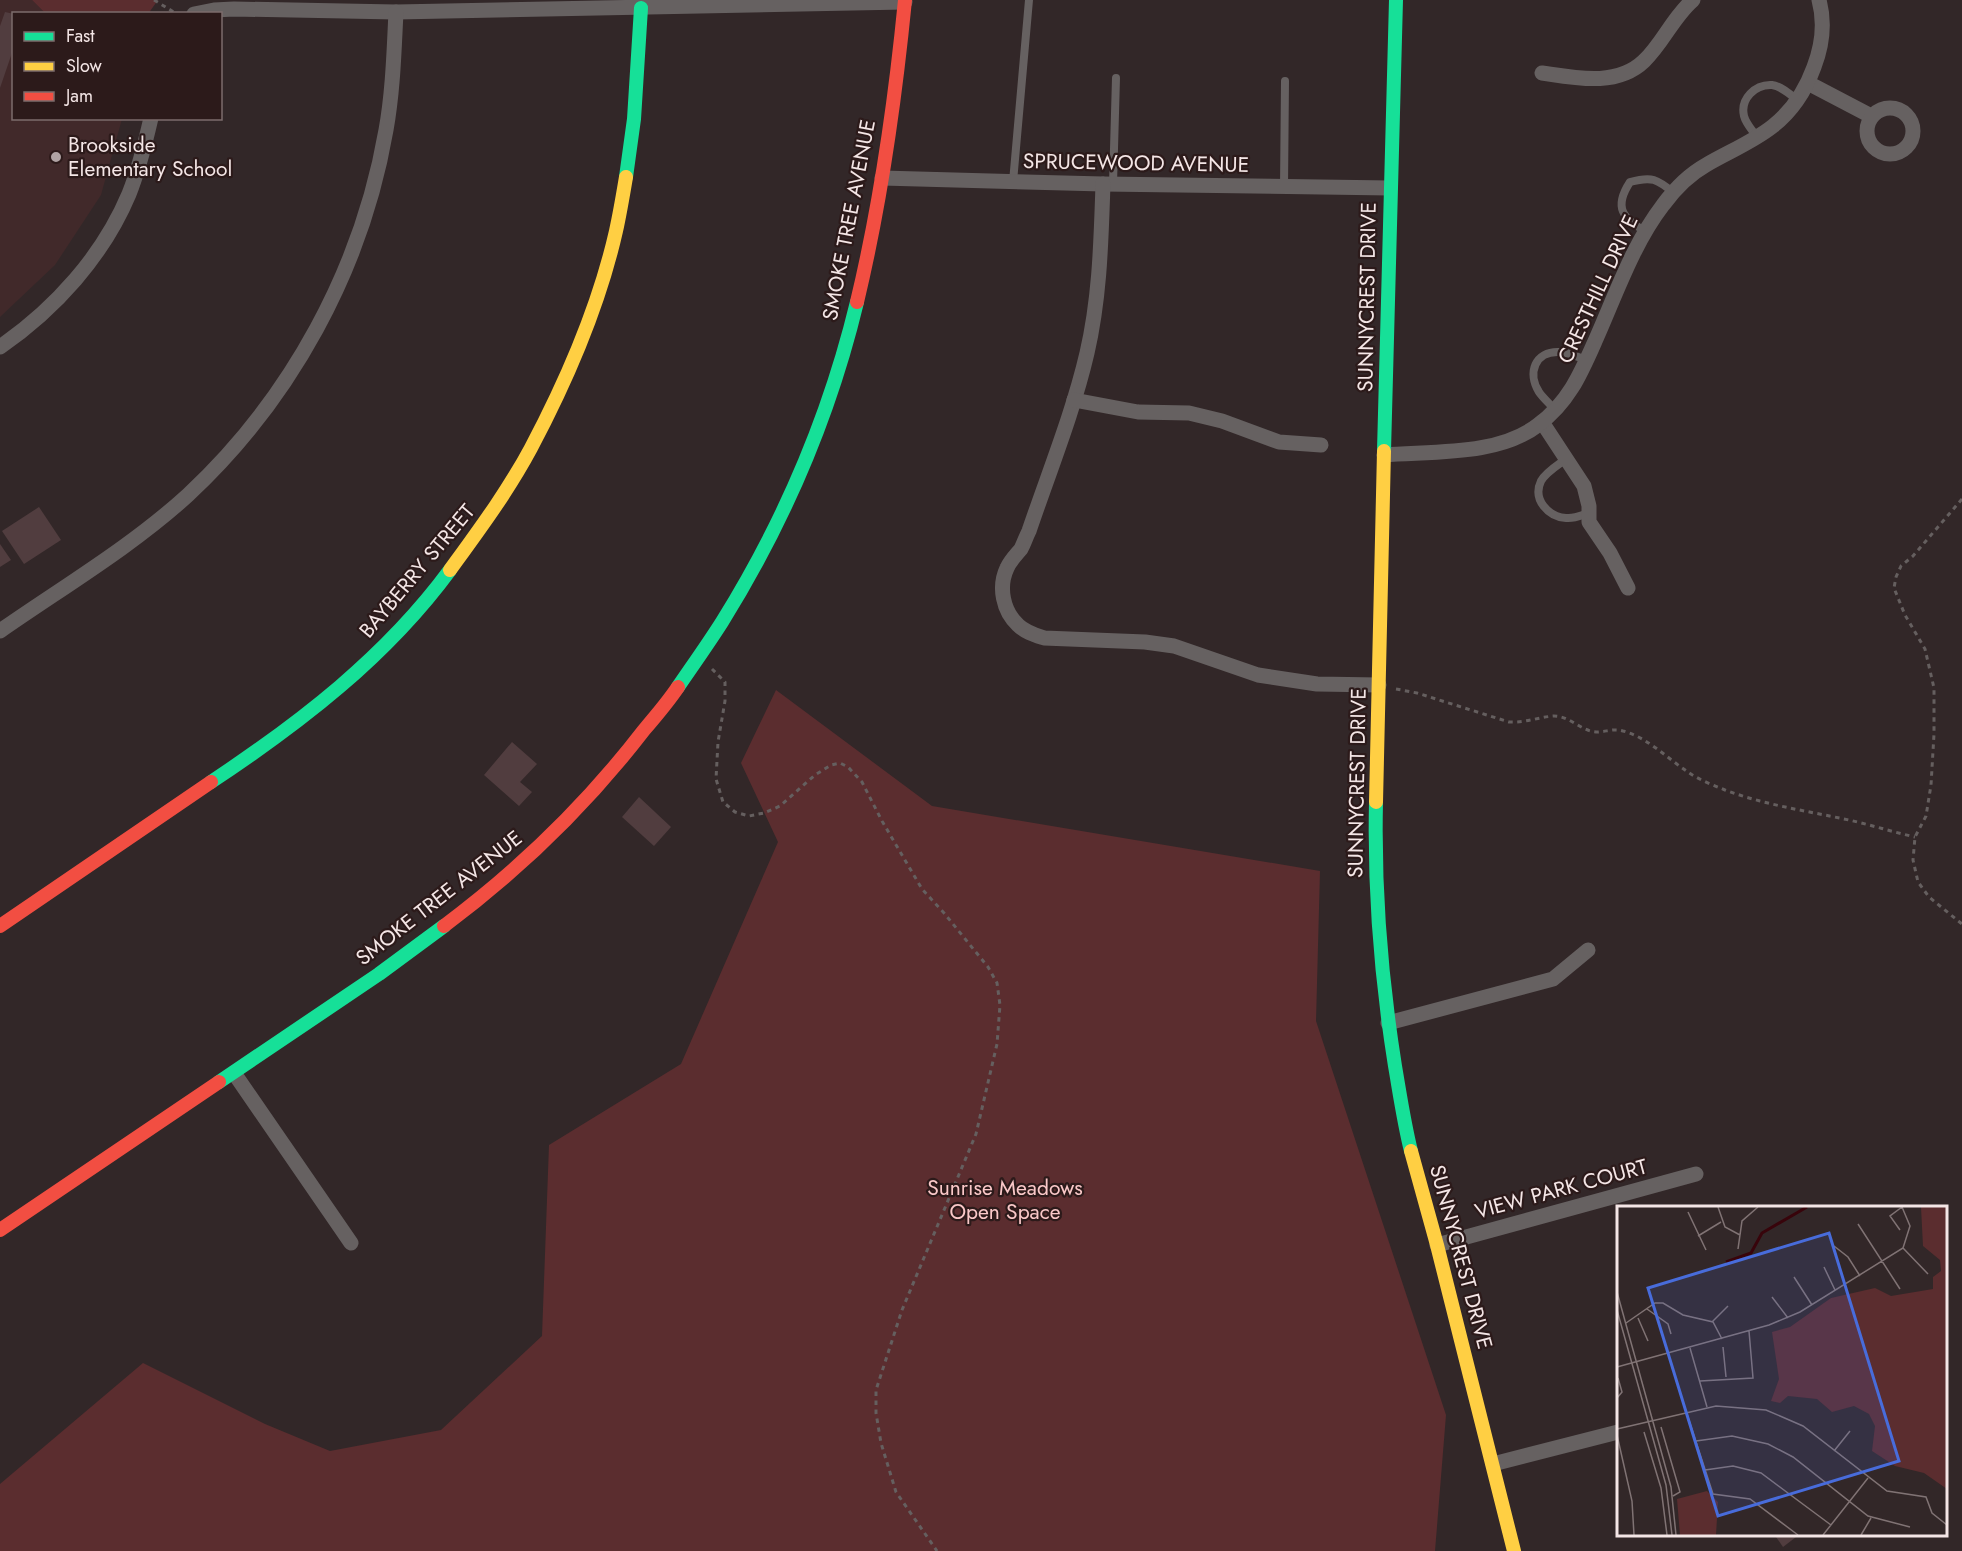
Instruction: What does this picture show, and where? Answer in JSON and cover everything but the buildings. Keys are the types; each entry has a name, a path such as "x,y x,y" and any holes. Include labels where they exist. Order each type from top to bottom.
{"street":[{"name":"SUNNYCREST DRIVE","path":"1396,0 1375,863 1378,928 1388,1023 1406,1132 1437,1245 1514,1551"},
{"path":"1542,73 1582,79 1605,79 1628,72 1644,61 1683,9 1693,0"},
{"name":"CRESTHILL DRIVE","path":"1384,454 1488,448 1518,438 1555,410 1576,383 1640,241 1663,205 1704,166 1774,125 1790,109 1808,83 1819,55 1823,15 1819,0"},
{"path":"204,12 234,9 396,12 905,1"},
{"name":"SMOKE TREE AVENUE","path":"0,1230 415,949 502,880 546,840 593,792 677,688 716,631 752,571 811,445 834,380 854,314 870,246 895,90 905,1"},
{"name":"BAYBERRY STREET","path":"0,926 285,732 334,693 412,616 450,571 494,511 539,433 567,376 593,306 615,230 630,158 638,84 640,8"},
{"path":"0,631 131,541 187,495 237,444 273,398 307,347 334,295 356,243 373,188 386,130 393,75 396,12"},
{"path":"1808,83 1871,116"},
{"path":"0,347 38,318 99,250 129,195 139,167 151,120"},
{"name":"SPRUCEWOOD AVENUE","path":"882,178 1390,188"},
{"path":"1108,184 1096,302 1087,352 1074,400 1029,531 1003,578 1002,592 1005,606 1018,626 1031,634 1044,638 1145,642 1174,646 1268,677 1317,684 1379,685"},
{"path":"1074,400 1138,412 1189,413 1222,421 1279,442 1321,445"},
{"path":"1542,422 1584,486 1589,522 1628,588"},
{"path":"1388,1023 1553,979 1588,950"},
{"path":"234,1073 351,1243"},
{"name":"VIEW PARK COURT","path":"1437,1245 1696,1174"},
{"path":"1493,1464 1617,1432"}],"lane":[{"path":"1013,182 1029,0"},
{"path":"1108,184 1116,78"},
{"path":"1284,187 1286,81"},
{"path":"1757,137 1743,116 1745,101 1750,91 1773,85 1785,90 1797,100"},
{"path":"1646,232 1623,215 1625,190 1630,182 1642,178 1653,178 1674,193"},
{"path":"1555,410 1538,391 1535,383 1532,372 1537,359 1548,353 1560,352 1586,360"},
{"path":"1566,459 1541,481 1540,500 1545,509 1553,515 1575,518 1589,513"}],"path":[{"path":"154,0 174,12"},
{"path":"1962,499 1913,556 1901,566 1894,588 1905,615 1925,649 1934,688 1931,785 1926,816 1915,837 1913,860 1918,882 1929,897 1962,924"},
{"path":"697,658 717,672 725,682 716,779 723,802 735,812 749,816 764,813 780,806 815,775 831,765 840,763 848,767 862,782 922,889 988,967 997,983 1000,1005 997,1044 976,1134 902,1310 876,1390 876,1413 881,1443 892,1482 896,1492 937,1551"},
{"path":"1379,685 1417,693 1509,722 1523,723 1556,716 1596,732 1610,729 1623,730 1638,737 1691,774 1726,790 1761,802 1915,837"}],"shaded area":[{"name":"Brookside Elementary School","path":"0,0 32,0 44,12 12,12 12,120 122,120 101,195 55,265 0,317"}],"green space":[{"path":"32,0 158,0 149,12 44,12"},
{"name":"Sunrise Meadows Open Space","path":"776,690 932,806 1320,871 1316,1021 1446,1415 1435,1551 0,1551 0,1484 143,1363 265,1424 330,1451 441,1430 542,1336 549,1145 681,1064 778,842 741,763"}],"traffic: fast":[{"path":"1384,451 1396,0"},
{"path":"626,177 634,119 641,8"},
{"path":"678,687 744,585 784,507 819,427 857,302"},
{"path":"211,782 309,712 370,660 425,602 450,570"},
{"path":"1376,802 1377,901 1382,967 1395,1066 1411,1151"},
{"path":"219,1082 379,974 444,926"}],"traffic: slow":[{"path":"450,570 513,480 569,369 601,287 626,177"},
{"path":"1376,802 1384,451"},
{"path":"1411,1151 1514,1551"}],"traffic: jam":[{"path":"857,302 886,152 905,0"},
{"path":"444,926 472,905 551,835 599,784 678,687"},
{"path":"0,926 211,782"},
{"path":"0,1230 219,1082"}],"place":[{"name":"Brookside Elementary School","path":"56,157"}]}
